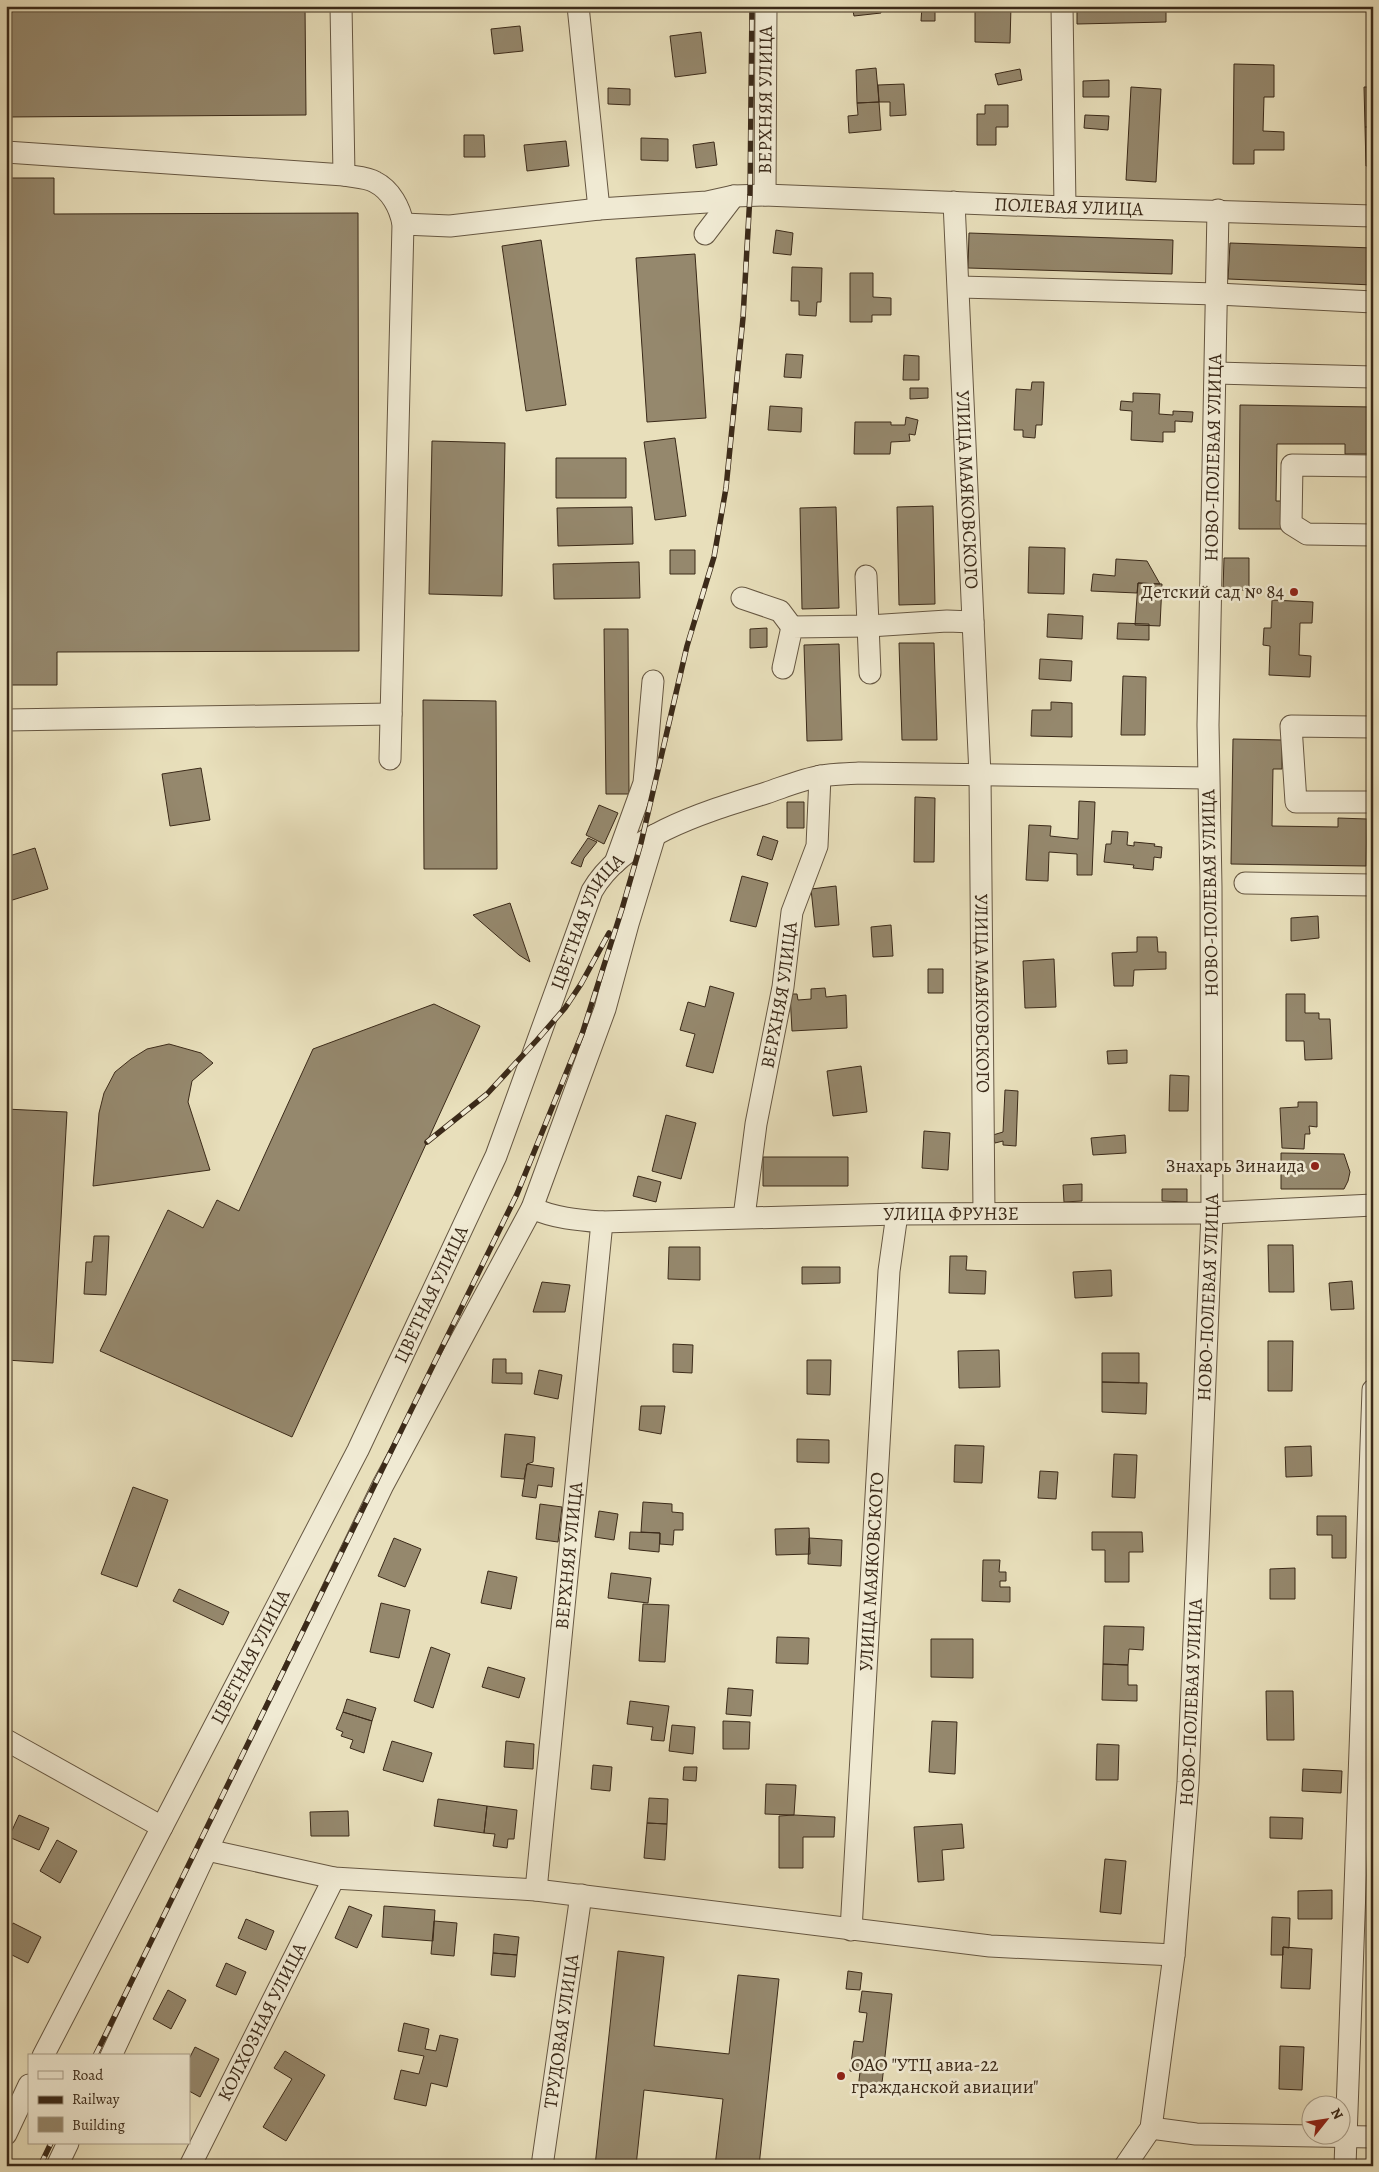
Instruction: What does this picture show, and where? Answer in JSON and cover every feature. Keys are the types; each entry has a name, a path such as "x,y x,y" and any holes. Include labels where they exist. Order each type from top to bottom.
{"street":[{"path":"341,6 344,175"},
{"path":"578,6 599,209"},
{"name":"ВЕРХНЯЯ УЛИЦА","path":"765,194 766,6"},
{"path":"1062,6 1065,207"},
{"path":"6,152 344,175 375,181 390,194 401,213 403,224 390,759"},
{"name":"ПОЛЕВАЯ УЛИЦА","path":"403,224 450,226 599,209 707,202 734,196 765,194 1065,207 1373,216"},
{"path":"705,234 734,196"},
{"name":"УЛИЦА МАЯКОВСКОГО","path":"954,202 980,775 984,1213"},
{"name":"НОВО-ПОЛЕВАЯ УЛИЦА","path":"1125,2166 1151,2128 1174,1955 1188,1782 1212,1213 1211,897 1208,778 1218,210"},
{"path":"959,287 1217,294 1373,302"},
{"path":"1216,373 1373,377"},
{"path":"1373,466 1292,465 1291,524 1307,534 1373,535"},
{"path":"866,576 870,626 870,673"},
{"path":"742,598 780,611 792,627 783,668"},
{"path":"792,627 870,626 947,621 973,622"},
{"path":"615,863 644,783 653,680"},
{"path":"6,720 391,714"},
{"path":"1373,727 1292,726 1296,802 1373,802"},
{"name":"ЦВЕТНАЯ УЛИЦА","path":"44,2054 358,1450 438,1281 496,1156 592,891 599,878 615,863 655,835 711,810 820,776 859,773 980,775"},
{"path":"980,775 1208,778"},
{"name":"ВЕРХНЯЯ УЛИЦА","path":"744,1217 756,1124 783,987 792,912 817,846 820,776"},
{"path":"112,2054 207,1850 383,1485 532,1208 605,1009 655,835"},
{"path":"1245,883 1373,885"},
{"name":"УЛИЦА ФРУНЗЕ","path":"532,1208 546,1214 575,1220 602,1222 897,1214 1212,1213 1373,1205"},
{"name":"УЛИЦА МАЯКОВСКОГО","path":"851,1930 889,1271 897,1214"},
{"name":"ВЕРХНЯЯ УЛИЦА","path":"536,1890 602,1222"},
{"path":"1348,2094 1373,1390"},
{"path":"6,1740 162,1827"},
{"path":"207,1850 334,1878 536,1890 990,1946 1174,1955"},
{"name":"КОЛХОЗНАЯ УЛИЦА","path":"190,2166 334,1878"},
{"name":"ТРУДОВАЯ УЛИЦА","path":"542,2166 581,1895"},
{"path":"6,2134 28,2087"},
{"path":"1151,2128 1196,2134 1302,2136"},
{"path":"1352,2137 1373,2137"},
{"path":"57,2166 68,2144"},
{"path":"1345,2166 1346,2144"}],"building":[{"path":"6,6 305,6 306,115 6,117"},
{"path":"852,6 880,6 881,13 854,16"},
{"path":"922,6 935,6 935,21 921,21"},
{"path":"975,6 1011,6 1010,43 975,42"},
{"path":"1092,6 1109,6 1109,11 1116,10 1116,6 1134,6 1134,10 1166,10 1166,22 1077,24 1077,11 1092,11"},
{"path":"520,26 523,51 494,54 491,29"},
{"path":"701,32 706,73 675,77 670,36"},
{"path":"1234,64 1274,65 1274,97 1264,97 1263,131 1284,132 1284,150 1254,150 1254,164 1233,164"},
{"path":"876,68 879,102 857,103 856,70"},
{"path":"1020,69 1022,80 998,85 995,74"},
{"path":"1109,80 1109,97 1083,97 1083,81"},
{"path":"904,84 906,115 890,116 890,102 879,102 878,85"},
{"path":"1131,87 1161,89 1156,182 1126,180"},
{"path":"1364,87 1373,87 1373,127 1365,127"},
{"path":"608,88 630,89 630,105 608,104"},
{"path":"879,102 881,130 849,133 848,116 858,115 857,103"},
{"path":"985,105 1008,105 1008,127 996,127 996,145 977,145 977,114 985,114"},
{"path":"1085,115 1109,116 1108,130 1084,128"},
{"path":"1365,127 1373,127 1373,165 1366,166"},
{"path":"464,135 484,135 485,157 464,157"},
{"path":"641,138 668,139 668,161 641,160"},
{"path":"566,141 569,166 527,171 524,145"},
{"path":"714,142 717,165 696,168 693,145"},
{"path":"6,178 54,178 54,214 358,213 359,651 57,652 57,685 6,685"},
{"path":"776,230 793,233 791,255 773,253"},
{"path":"969,233 1173,240 1172,274 968,268"},
{"path":"541,240 566,405 526,411 502,246"},
{"path":"1230,243 1373,248 1373,285 1228,279"},
{"path":"695,254 706,418 647,422 636,258"},
{"path":"792,267 822,268 821,302 817,302 816,316 799,315 799,301 791,301"},
{"path":"850,273 873,273 873,297 891,298 891,315 872,315 872,322 850,322"},
{"path":"786,354 803,355 801,378 784,377"},
{"path":"904,355 919,356 919,380 903,380"},
{"path":"1032,382 1044,382 1042,425 1036,425 1035,438 1023,437 1023,430 1014,430 1016,389 1031,390"},
{"path":"910,388 928,388 928,398 910,399"},
{"path":"1133,393 1160,394 1159,414 1173,415 1173,411 1193,412 1192,422 1175,421 1175,432 1163,432 1163,442 1131,440 1132,411 1120,410 1121,401 1133,402"},
{"path":"1240,405 1373,407 1373,454 1345,454 1345,444 1277,444 1276,501 1285,501 1285,529 1239,529"},
{"path":"770,406 802,408 801,432 768,430"},
{"path":"906,417 918,420 915,435 909,434 910,441 891,442 890,454 854,454 855,422 891,422 891,425 905,425"},
{"path":"675,438 686,516 655,520 644,442"},
{"path":"432,441 505,443 502,596 429,594"},
{"path":"556,458 626,458 626,498 556,498"},
{"path":"933,506 935,604 899,605 897,507"},
{"path":"632,507 633,544 558,546 557,508"},
{"path":"836,507 839,608 802,609 800,508"},
{"path":"1029,547 1065,548 1064,594 1028,593"},
{"path":"670,550 695,550 695,574 670,574"},
{"path":"1224,558 1249,558 1249,590 1223,590"},
{"path":"1116,559 1147,561 1160,584 1138,583 1137,593 1091,591 1093,574 1115,576"},
{"path":"639,562 640,598 554,599 553,564"},
{"path":"1138,583 1162,584 1160,626 1135,625"},
{"path":"1272,600 1313,602 1312,623 1300,623 1299,655 1311,656 1310,677 1269,675 1270,646 1263,645 1264,628 1271,628"},
{"path":"1048,614 1083,616 1082,639 1047,637"},
{"path":"1118,623 1149,624 1149,640 1117,639"},
{"path":"767,628 767,647 750,648 750,629"},
{"path":"604,629 628,629 629,794 606,794"},
{"path":"899,643 934,643 937,740 902,740"},
{"path":"839,644 842,740 807,741 804,645"},
{"path":"1040,659 1072,661 1071,681 1039,679"},
{"path":"1123,676 1146,677 1145,735 1121,735"},
{"path":"423,700 496,701 497,869 424,869"},
{"path":"1051,702 1072,703 1072,737 1031,736 1032,710 1051,710"},
{"path":"1233,739 1282,740 1282,769 1273,769 1272,826 1338,827 1338,818 1367,819 1366,866 1231,864"},
{"path":"201,768 210,820 170,826 162,774"},
{"path":"915,797 935,798 934,862 914,862"},
{"path":"1079,801 1095,802 1092,875 1077,875 1077,854 1049,852 1048,881 1026,880 1029,825 1051,826 1050,836 1078,839"},
{"path":"787,802 804,802 804,828 787,828"},
{"path":"599,805 618,813 604,844 586,835"},
{"path":"1112,831 1128,832 1127,845 1134,846 1134,842 1155,844 1154,846 1162,847 1161,858 1154,857 1153,870 1133,868 1134,865 1104,862 1106,844 1111,844"},
{"path":"763,836 778,841 772,860 757,855"},
{"path":"588,838 597,842 584,858 581,867 571,863"},
{"path":"35,848 48,889 6,902 6,857"},
{"path":"742,876 768,883 756,927 730,921"},
{"path":"836,886 839,925 815,927 811,889"},
{"path":"510,903 530,962 519,955 473,915"},
{"path":"1318,916 1319,938 1291,941 1291,918"},
{"path":"891,925 893,956 873,957 871,927"},
{"path":"1137,937 1157,937 1158,952 1166,952 1166,969 1134,970 1133,986 1114,986 1112,953 1137,952"},
{"path":"1054,959 1056,1007 1025,1008 1023,961"},
{"path":"928,969 943,969 943,993 928,993"},
{"path":"710,986 734,993 713,1073 686,1066 695,1034 680,1030 688,1002 705,1007"},
{"path":"825,988 826,997 846,995 847,1028 792,1031 790,994 797,994 798,1000 811,999 811,989"},
{"path":"1286,994 1305,994 1305,1013 1319,1013 1319,1019 1330,1019 1332,1059 1305,1060 1304,1041 1286,1041"},
{"path":"434,1004 480,1026 292,1437 100,1351 168,1210 203,1228 217,1200 239,1211 313,1049"},
{"path":"169,1044 201,1053 213,1063 192,1081 188,1102 210,1170 93,1186 99,1113 104,1093 115,1072 147,1049"},
{"path":"1127,1050 1127,1063 1108,1064 1107,1051"},
{"path":"861,1066 867,1112 833,1116 827,1071"},
{"path":"1170,1075 1189,1076 1188,1111 1169,1111"},
{"path":"1005,1090 1018,1091 1016,1146 1003,1145 1003,1141 995,1143 993,1135 1003,1132"},
{"path":"1298,1102 1317,1102 1317,1127 1309,1126 1310,1134 1305,1134 1304,1149 1282,1148 1280,1108 1298,1107"},
{"path":"6,1109 67,1112 53,1363 6,1360"},
{"path":"666,1115 696,1123 681,1179 652,1171"},
{"path":"924,1131 950,1133 948,1170 922,1168"},
{"path":"1125,1135 1126,1153 1093,1155 1091,1138"},
{"name":"Знахарь Зинаида","path":"1281,1153 1344,1154 1350,1172 1348,1181 1344,1189 1281,1189"},
{"path":"763,1157 848,1157 848,1186 763,1186"},
{"path":"638,1176 661,1182 656,1202 633,1196"},
{"path":"1082,1184 1082,1201 1064,1202 1063,1185"},
{"path":"1162,1189 1187,1189 1187,1202 1162,1201"},
{"path":"94,1236 109,1236 106,1295 84,1294 86,1262 92,1262"},
{"path":"1268,1245 1293,1245 1294,1292 1269,1292"},
{"path":"669,1247 700,1247 700,1280 668,1279"},
{"path":"950,1256 967,1256 966,1270 986,1271 985,1294 949,1293"},
{"path":"802,1267 840,1267 840,1283 802,1284"},
{"path":"1111,1270 1112,1296 1075,1298 1073,1272"},
{"path":"1352,1281 1354,1309 1331,1310 1329,1283"},
{"path":"542,1282 570,1285 565,1312 533,1312"},
{"path":"1268,1341 1293,1341 1292,1391 1268,1391"},
{"path":"673,1344 693,1345 692,1373 673,1372"},
{"path":"999,1350 1000,1387 959,1388 958,1351"},
{"path":"1102,1353 1139,1353 1139,1383 1102,1382"},
{"path":"493,1359 506,1359 506,1373 522,1373 522,1384 492,1383"},
{"path":"807,1360 831,1360 830,1395 807,1394"},
{"path":"539,1370 562,1375 558,1399 534,1394"},
{"path":"1102,1382 1147,1383 1146,1414 1102,1412"},
{"path":"641,1406 665,1406 661,1434 639,1430"},
{"path":"505,1434 535,1437 533,1462 527,1464 524,1479 501,1477"},
{"path":"797,1439 829,1440 829,1463 797,1462"},
{"path":"955,1445 984,1446 982,1483 954,1482"},
{"path":"1311,1446 1312,1476 1286,1477 1285,1447"},
{"path":"1114,1454 1137,1455 1135,1498 1112,1497"},
{"path":"527,1464 554,1468 552,1487 538,1485 536,1498 522,1496"},
{"path":"1040,1471 1058,1472 1056,1499 1038,1498"},
{"path":"133,1487 168,1500 137,1587 101,1574"},
{"path":"643,1502 672,1504 672,1512 683,1513 683,1530 674,1530 673,1545 660,1544 660,1533 641,1532"},
{"path":"540,1504 562,1507 558,1542 536,1539"},
{"path":"599,1511 618,1514 614,1540 595,1537"},
{"path":"1317,1516 1346,1516 1346,1558 1332,1558 1332,1535 1317,1535"},
{"path":"809,1528 810,1554 776,1555 775,1529"},
{"path":"630,1532 660,1533 659,1552 629,1549"},
{"path":"1092,1532 1142,1532 1143,1552 1129,1552 1129,1582 1105,1582 1105,1550 1092,1550"},
{"path":"394,1538 421,1549 405,1587 378,1576"},
{"path":"809,1538 842,1540 841,1566 808,1564"},
{"path":"983,1560 1000,1560 999,1572 1006,1572 1006,1581 1000,1581 1000,1587 1010,1587 1010,1602 982,1601"},
{"path":"1295,1568 1295,1599 1270,1599 1270,1569"},
{"path":"488,1571 517,1577 511,1609 481,1603"},
{"path":"611,1573 651,1578 648,1603 608,1598"},
{"path":"179,1589 229,1612 223,1625 173,1601"},
{"path":"381,1603 410,1610 399,1658 370,1652"},
{"path":"643,1604 669,1605 665,1662 639,1661"},
{"path":"1104,1626 1144,1627 1143,1650 1129,1649 1128,1665 1103,1664"},
{"path":"777,1637 809,1638 808,1664 776,1663"},
{"path":"931,1639 973,1639 973,1678 931,1677"},
{"path":"431,1647 450,1654 433,1708 414,1701"},
{"path":"1103,1664 1128,1665 1128,1685 1137,1685 1137,1701 1102,1700"},
{"path":"488,1667 525,1678 519,1698 482,1687"},
{"path":"728,1688 753,1690 751,1716 726,1714"},
{"path":"1266,1691 1293,1691 1294,1740 1267,1740"},
{"path":"347,1699 376,1708 372,1721 343,1712"},
{"path":"630,1701 669,1706 664,1741 651,1740 653,1727 627,1724"},
{"path":"343,1712 372,1721 364,1753 350,1748 353,1740 341,1736 343,1732 336,1729"},
{"path":"723,1721 750,1722 749,1749 723,1749"},
{"path":"932,1721 957,1722 955,1774 929,1772"},
{"path":"672,1725 695,1727 693,1754 669,1751"},
{"path":"392,1741 432,1753 423,1782 383,1770"},
{"path":"506,1741 534,1744 533,1769 504,1767"},
{"path":"1097,1744 1119,1745 1118,1780 1096,1780"},
{"path":"593,1765 612,1767 610,1791 591,1789"},
{"path":"684,1767 697,1767 696,1781 683,1780"},
{"path":"1303,1769 1342,1771 1341,1793 1302,1791"},
{"path":"766,1784 796,1785 794,1815 765,1814"},
{"path":"649,1798 668,1799 667,1824 647,1823"},
{"path":"438,1799 487,1806 484,1833 434,1826"},
{"path":"487,1806 517,1810 514,1839 508,1839 507,1848 493,1846 495,1834 484,1833"},
{"path":"348,1811 349,1836 311,1836 310,1812"},
{"path":"19,1815 49,1828 39,1850 9,1837"},
{"path":"779,1816 835,1817 834,1837 803,1837 803,1868 779,1868"},
{"path":"1270,1817 1303,1818 1302,1839 1270,1838"},
{"path":"647,1823 667,1824 665,1860 644,1858"},
{"path":"962,1824 964,1848 942,1850 944,1880 918,1882 914,1827"},
{"path":"57,1840 77,1851 60,1883 40,1871"},
{"path":"1105,1859 1126,1861 1121,1914 1100,1912"},
{"path":"1332,1890 1332,1919 1298,1919 1298,1891"},
{"path":"349,1906 372,1915 357,1948 335,1938"},
{"path":"384,1906 435,1910 433,1941 382,1937"},
{"path":"1272,1917 1290,1918 1289,1948 1283,1947 1283,1955 1271,1955"},
{"path":"246,1919 274,1931 266,1950 238,1938"},
{"path":"434,1921 457,1923 454,1956 431,1954"},
{"path":"13,1923 41,1937 28,1963 6,1952 6,1937"},
{"path":"494,1934 519,1937 517,1955 493,1953"},
{"path":"1283,1947 1312,1949 1310,1989 1281,1988"},
{"path":"618,1951 664,1957 654,2046 729,2054 738,1975 779,1979 759,2166 715,2166 723,2099 644,2090 636,2166 595,2166"},
{"path":"493,1953 517,1955 515,1977 491,1975"},
{"path":"226,1963 246,1972 236,1995 216,1986"},
{"path":"848,1971 862,1973 860,1990 846,1989"},
{"path":"168,1990 186,2000 171,2029 153,2019"},
{"path":"862,1991 892,1994 881,2092 858,2089 860,2072 850,2071 854,2041 863,2042 867,2013 859,2012"},
{"path":"1371,1993 1373,1993 1373,2021 1371,2021"},
{"path":"404,2023 429,2029 425,2049 436,2051 440,2035 458,2039 447,2087 431,2083 426,2106 394,2099 401,2070 419,2074 424,2056 398,2051"},
{"path":"1280,2046 1304,2047 1302,2090 1279,2089"},
{"path":"195,2047 219,2059 200,2097 190,2092 190,2057"},
{"path":"285,2051 325,2075 286,2141 263,2127 292,2079 274,2068"}],"railway":[{"path":"96,2054 517,1194 582,1034 641,843 687,646 714,557 726,488 743,318 750,195 752,6"},
{"path":"427,1142 487,1094 565,1008 581,984 609,933"},
{"path":"40,2166 51,2144"}],"place":[{"name":"Детский сад № 84","path":"1294,592"},
{"name":"Знахарь Зинаида","path":"1315,1166"},
{"name":"ОАО \"УТЦ авиа-22 гражданской авиации\"","path":"841,2076"}]}
